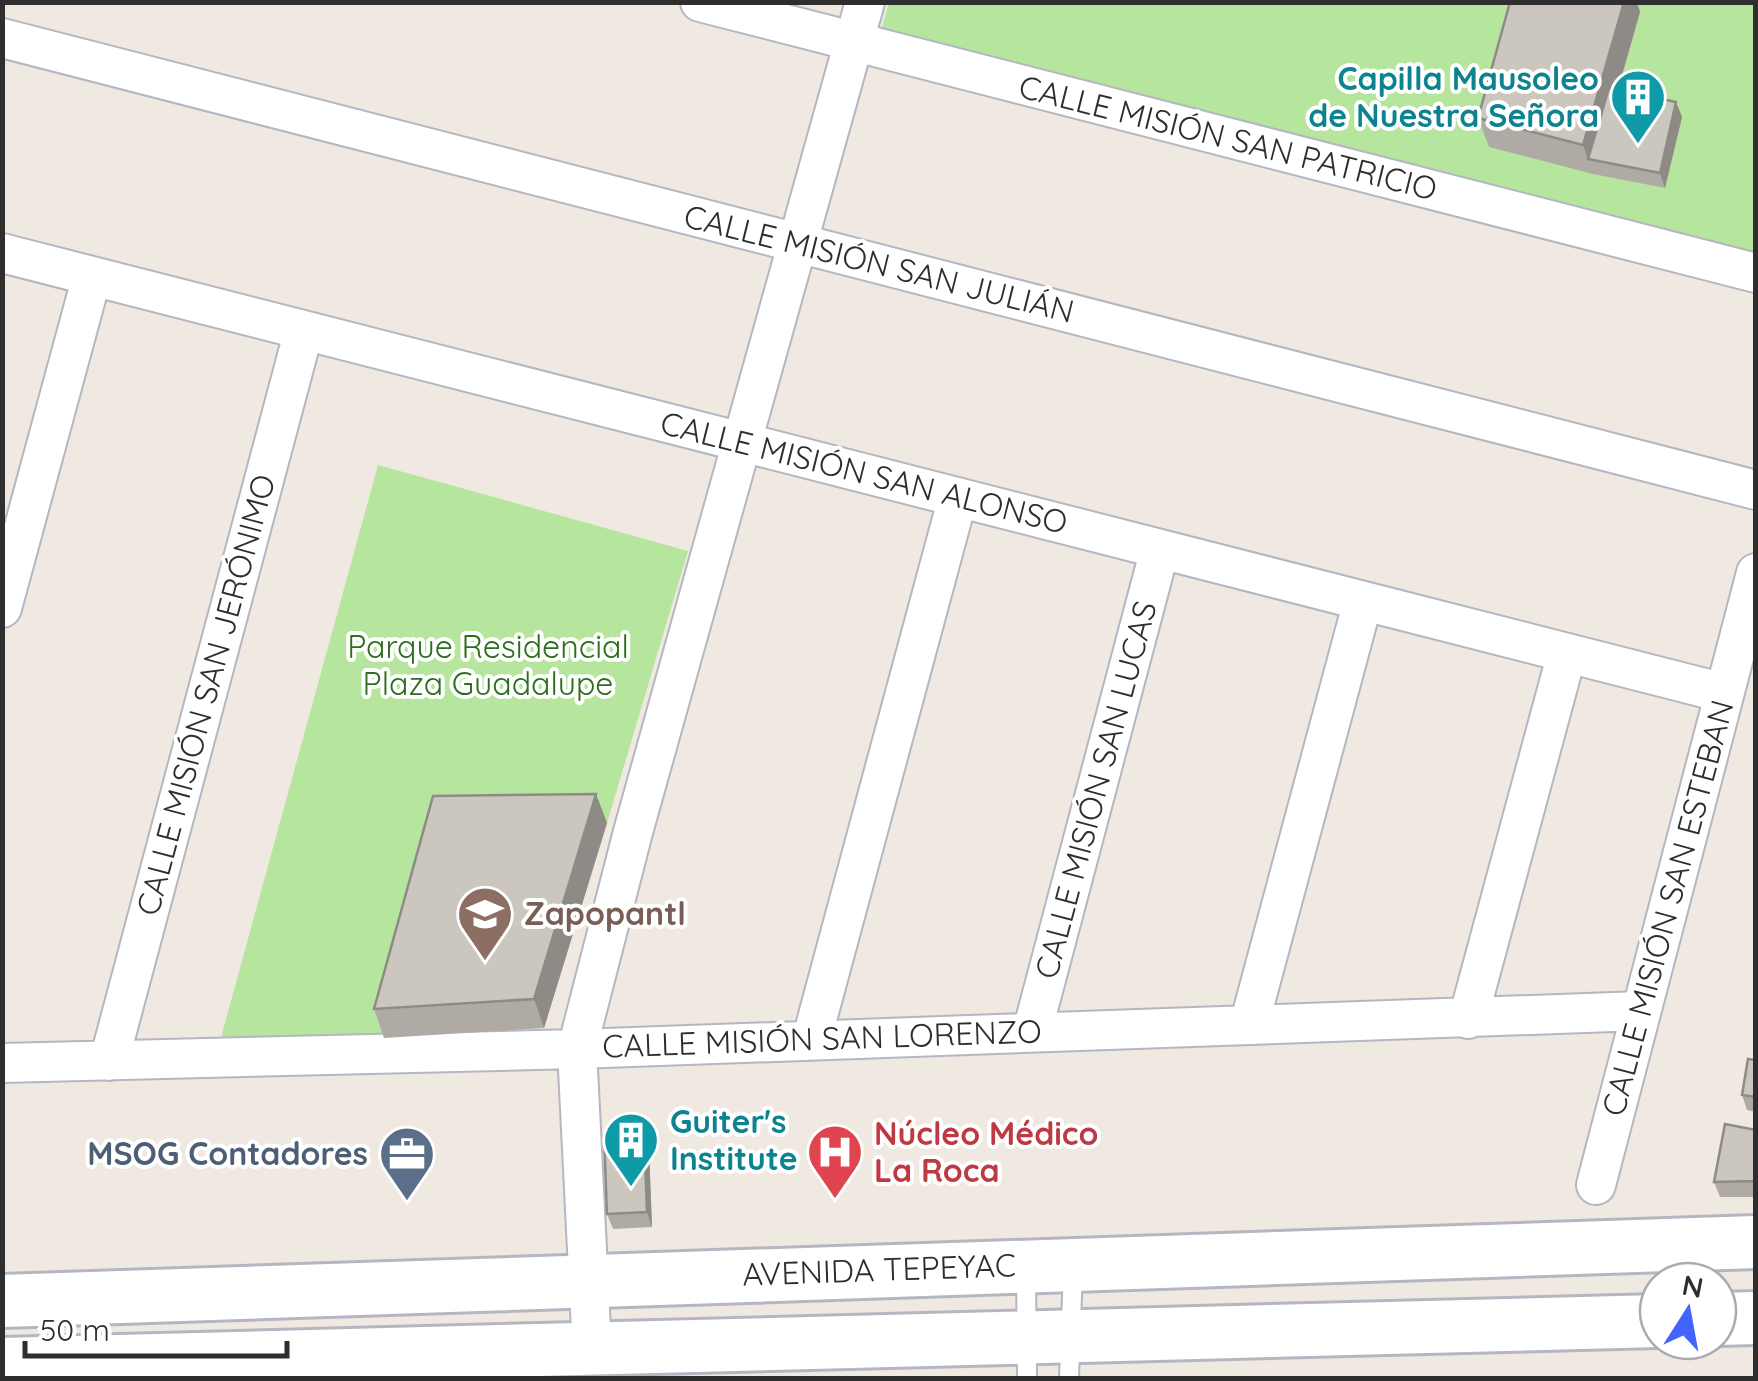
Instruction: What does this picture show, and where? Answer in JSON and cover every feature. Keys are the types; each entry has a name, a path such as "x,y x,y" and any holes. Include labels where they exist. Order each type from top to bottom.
{"street":[{"name":"CALLE MISIÓN SAN PATRICIO","path":"700,2 1756,273"},
{"path":"592,1350 577,1048 633,832 864,2"},
{"name":"CALLE MISIÓN SAN JULIÁN","path":"2,38 1756,490"},
{"name":"CALLE MISIÓN SAN ALONSO","path":"2,253 1724,693"},
{"path":"2,608 92,276"},
{"name":"CALLE MISIÓN SAN JERÓNIMO","path":"109,1061 304,330"},
{"path":"812,1038 958,497"},
{"name":"CALLE MISIÓN SAN LUCAS","path":"1032,1032 1160,549"},
{"name":"CALLE MISIÓN SAN ESTEBAN","path":"1596,1185 1756,573"},
{"path":"1249,1025 1363,600"},
{"path":"1468,1018 1567,653"},
{"name":"CALLE MISIÓN SAN LORENZO","path":"2,1063 1641,1012"},
{"name":"AVENIDA TEPEYAC","path":"2,1301 1756,1242"},
{"path":"2,1364 592,1350 1048,1358 1638,1322"}],"lane":[{"path":"1048,1358 1050,1264"},
{"path":"1048,1358 1050,1264"}],"green space":[{"path":"889,2 1755,3 1755,261 882,28"},
{"name":"Parque Residencial Plaza Guadalupe","path":"378,465 688,551 607,823 384,1038 220,1041"}],"building":[{"path":"1510,2 1624,2 1583,145 1478,118"},
{"name":"Capilla Mausoleo de Nuestra Señora","path":"1609,88 1676,102 1660,173 1588,159"},
{"path":"596,794 534,999 374,1009 433,796"},
{"path":"1748,1059 1756,1060 1756,1097 1742,1095"},
{"path":"1725,1124 1756,1130 1756,1181 1714,1182"},
{"name":"Guiter's Institute","path":"644,1134 647,1212 607,1214 604,1136"}],"place":[{"name":"Capilla Mausoleo de Nuestra Señora","path":"1638,146"},
{"name":"Zapopantl","path":"485,963"},
{"name":"Guiter's Institute","path":"631,1189"},
{"name":"Núcleo Médico La Roca","path":"835,1201"},
{"name":"MSOG Contadores","path":"407,1203"}]}
